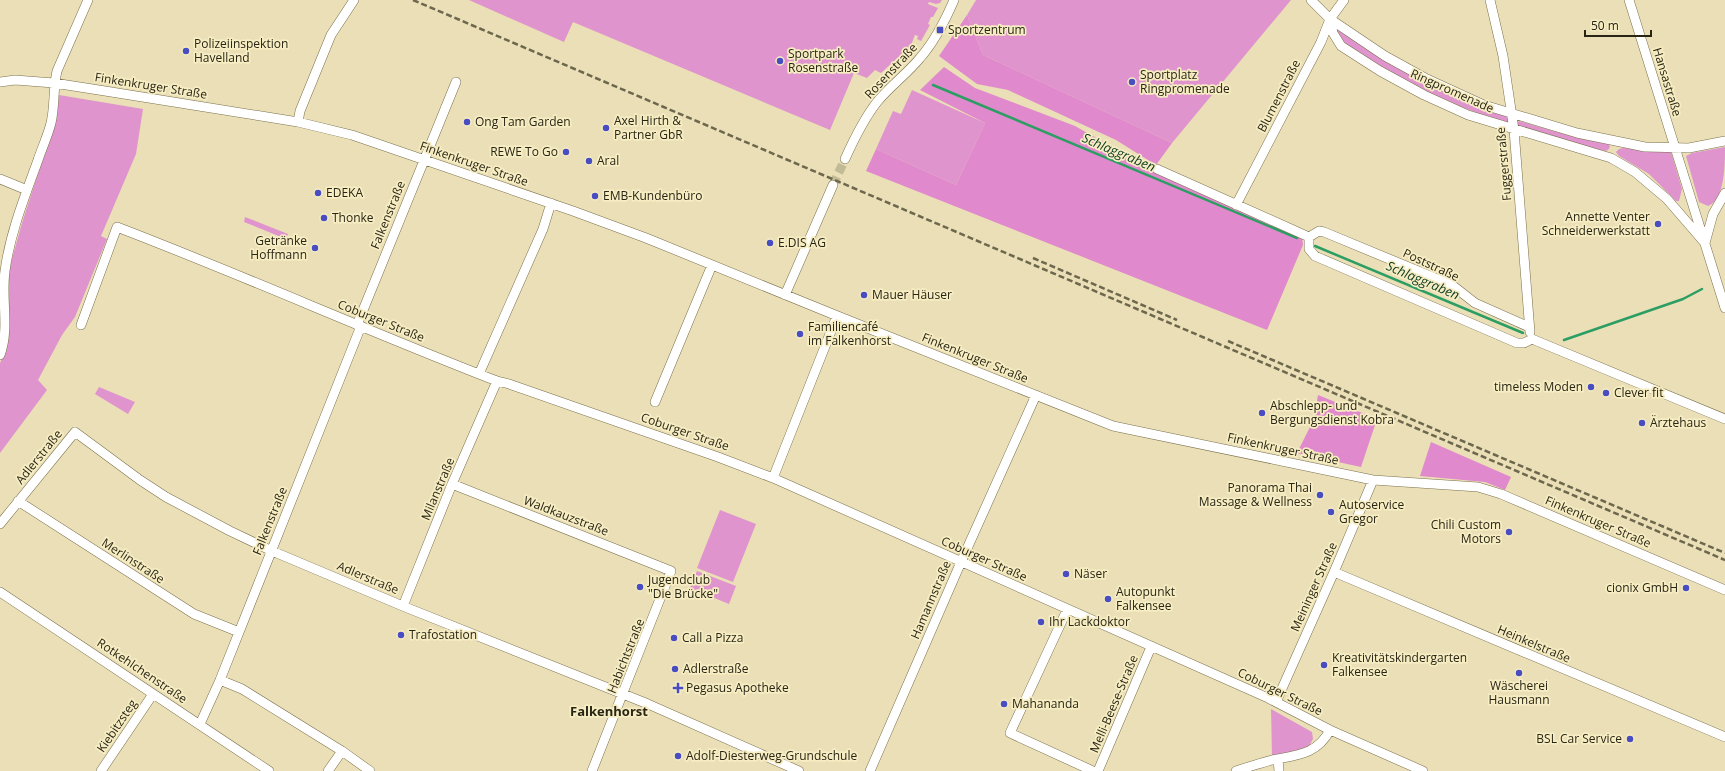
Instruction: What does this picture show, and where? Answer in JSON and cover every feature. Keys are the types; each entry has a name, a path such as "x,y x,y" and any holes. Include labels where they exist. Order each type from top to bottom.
{"street":[{"path":"0,355 5,333 5,270 13,234 51,123 55,98 54,83 57,72 88,0"},
{"path":"298,122 300,111 331,35 354,0"},
{"name":"Rosenstraße","path":"845,159 865,118 878,101 926,51 940,30 954,0"},
{"name":"Ringpromenade","path":"1311,0 1330,19 1386,56 1425,78 1484,105 1577,133 1645,147 1689,148 1725,141"},
{"name":"Blumenstraße","path":"1238,201 1321,42 1330,19 1344,0"},
{"name":"Fuggerstraße","path":"1490,0 1503,56 1512,113 1529,327"},
{"name":"Hansastraße","path":"1629,0 1705,243"},
{"name":"Ringpromenade","path":"1330,19 1333,33 1341,46 1380,71 1424,95 1468,114 1514,130 1585,149 1611,158 1635,172 1667,199 1705,243"},
{"name":"Finkenkruger Straße","path":"0,82 15,80 54,83 298,122 352,134 551,203 646,238 1113,426 1373,480 1478,488 1501,494 1725,590"},
{"name":"Falkenstraße","path":"200,724 220,680 272,551 424,159 456,82"},
{"path":"1611,158 1612,140"},
{"path":"1157,169 1238,201 1309,237 1309,248 1315,256 1517,343 1524,343 1532,339 1725,419"},
{"path":"0,179 27,190"},
{"path":"785,295 833,185"},
{"path":"1725,193 1713,214 1705,243 1725,308"},
{"path":"479,374 527,268 551,203"},
{"name":"Coburger Straße","path":"81,325 117,227 249,279 359,326 497,381 661,436 773,478 1276,702 1409,768 1423,771"},
{"name":"Poststraße","path":"1309,237 1319,231 1324,232 1452,285 1475,303 1529,327"},
{"path":"655,402 712,265"},
{"path":"773,478 837,316"},
{"path":"1529,327 1532,339"},
{"name":"Milanstraße","path":"403,606 452,484 497,381"},
{"name":"Hamannstraße","path":"870,771 1036,395"},
{"name":"Adlerstraße","path":"0,524 75,432 140,480 166,497 218,525 272,551 403,606 712,731 799,771"},
{"name":"Meininger Straße","path":"1276,702 1373,480"},
{"name":"Waldkauzstraße","path":"452,484 671,571"},
{"name":"Merlinstraße","path":"18,502 194,614 239,632"},
{"name":"Habichtstraße","path":"592,771 671,571"},
{"name":"Heinkelstraße","path":"1334,572 1725,737"},
{"name":"Rotkehlchenstraße","path":"0,592 270,771"},
{"name":"Melli-Beese-Straße","path":"1067,610 1010,733 1093,771"},
{"name":"Melli-Beese-Straße","path":"1098,771 1151,647"},
{"path":"220,680 242,689 342,751 370,771"},
{"name":"Kiebitzsteg","path":"100,771 152,694"},
{"path":"1236,771 1278,759 1296,756 1313,749 1323,741 1330,730"},
{"path":"328,771 342,751"},
{"path":"1278,759 1279,771"}],"shaded area":[{"name":"Sportpark Rosenstraße","path":"469,0 942,0 940,3 936,4 929,2 928,4 938,8 933,17 931,17 928,24 930,25 921,41 917,39 918,36 915,35 909,50 904,52 881,73 875,70 867,78 854,73 830,130 573,22 564,42"},
{"name":"Sportplatz Ringpromenade","path":"976,0 1291,0 1172,143 983,55 967,15"},
{"path":"967,15 983,55 1172,143 1156,165 1116,140 1008,90 977,84 939,56"},
{"path":"1340,30 1507,117 1509,119 1507,124 1440,99 1368,59 1341,40 1337,31"},
{"path":"944,67 975,88 1075,126 1157,172 1302,235 1303,245 1267,330 866,171 876,149 956,185 985,123 920,90"},
{"path":"912,90 985,123 956,185 876,149 893,111 901,114"},
{"path":"59,95 143,109 136,154 101,236 107,239 75,317 62,335 38,380 47,390 0,453 0,363 5,352 10,266 22,223 57,115"},
{"path":"1519,121 1553,131 1609,144 1610,147 1605,151 1518,128 1516,124"},
{"path":"1725,147 1725,163 1721,189 1718,197 1708,206 1699,202 1686,156 1692,153"},
{"path":"1623,148 1671,152 1682,189 1679,201 1676,201 1649,174 1619,156 1616,152"},
{"path":"245,217 288,234 286,239 244,222"},
{"path":"99,387 135,402 128,414 95,394"},
{"path":"1318,395 1377,419 1361,467 1297,453 1314,419"},
{"path":"1431,442 1511,477 1505,490 1485,482 1420,476"},
{"path":"720,510 756,524 733,582 697,568"},
{"path":"697,571 736,586 729,604 690,588"},
{"path":"1271,709 1312,732 1313,739 1309,746 1297,751 1272,756"}],"waterway":[{"name":"Schlaggraben","path":"933,85 1297,238"},
{"name":"Schlaggraben","path":"1315,246 1523,333"},
{"name":"Schlaggraben","path":"1564,340 1683,299 1702,289"}],"tunnel":[{"path":"833,185 845,159"}],"railway":[{"path":"413,0 1725,560"},
{"path":"1033,258 1177,320"},
{"path":"1228,341 1725,553"}],"place":[{"name":"Sportzentrum","path":"940,30"},
{"name":"Polizeiinspektion Havelland","path":"186,51"},
{"name":"Sportpark Rosenstraße","path":"780,61"},
{"name":"Sportplatz Ringpromenade","path":"1132,82"},
{"name":"Ong Tam Garden","path":"467,122"},
{"name":"Axel Hirth & Partner GbR","path":"606,128"},
{"name":"REWE To Go","path":"566,152"},
{"name":"Aral","path":"589,161"},
{"name":"EDEKA","path":"318,193"},
{"name":"EMB-Kundenbüro","path":"595,196"},
{"name":"Thonke","path":"324,218"},
{"name":"Annette Venter Schneiderwerkstatt","path":"1658,224"},
{"name":"E.DIS AG","path":"770,243"},
{"name":"Getränke Hoffmann","path":"315,248"},
{"name":"Mauer Häuser","path":"864,295"},
{"name":"Familiencafé im Falkenhorst","path":"800,334"},
{"name":"timeless Moden","path":"1591,387"},
{"name":"Clever fit","path":"1606,393"},
{"name":"Abschlepp- und Bergungsdienst Kobra","path":"1262,413"},
{"name":"Ärztehaus","path":"1642,423"},
{"name":"Panorama Thai Massage & Wellness","path":"1320,495"},
{"name":"Autoservice Gregor","path":"1331,512"},
{"name":"Chili Custom Motors","path":"1509,532"},
{"name":"Näser","path":"1066,574"},
{"name":"Jugendclub \"Die Brücke\"","path":"640,587"},
{"name":"cionix GmbH","path":"1686,588"},
{"name":"Autopunkt Falkensee","path":"1108,599"},
{"name":"Ihr Lackdoktor","path":"1041,622"},
{"name":"Trafostation","path":"401,635"},
{"name":"Call a Pizza","path":"674,638"},
{"name":"Kreativitätskindergarten Falkensee","path":"1324,665"},
{"name":"Adlerstraße","path":"675,669"},
{"name":"Wäscherei Hausmann","path":"1519,673"},
{"name":"Pegasus Apotheke","path":"678,688"},
{"name":"Mahananda","path":"1004,704"},
{"name":"BSL Car Service","path":"1630,739"},
{"name":"Adolf-Diesterweg-Grundschule","path":"678,756"}],"district":[{"name":"Falkenhorst","path":"609,711"}]}
